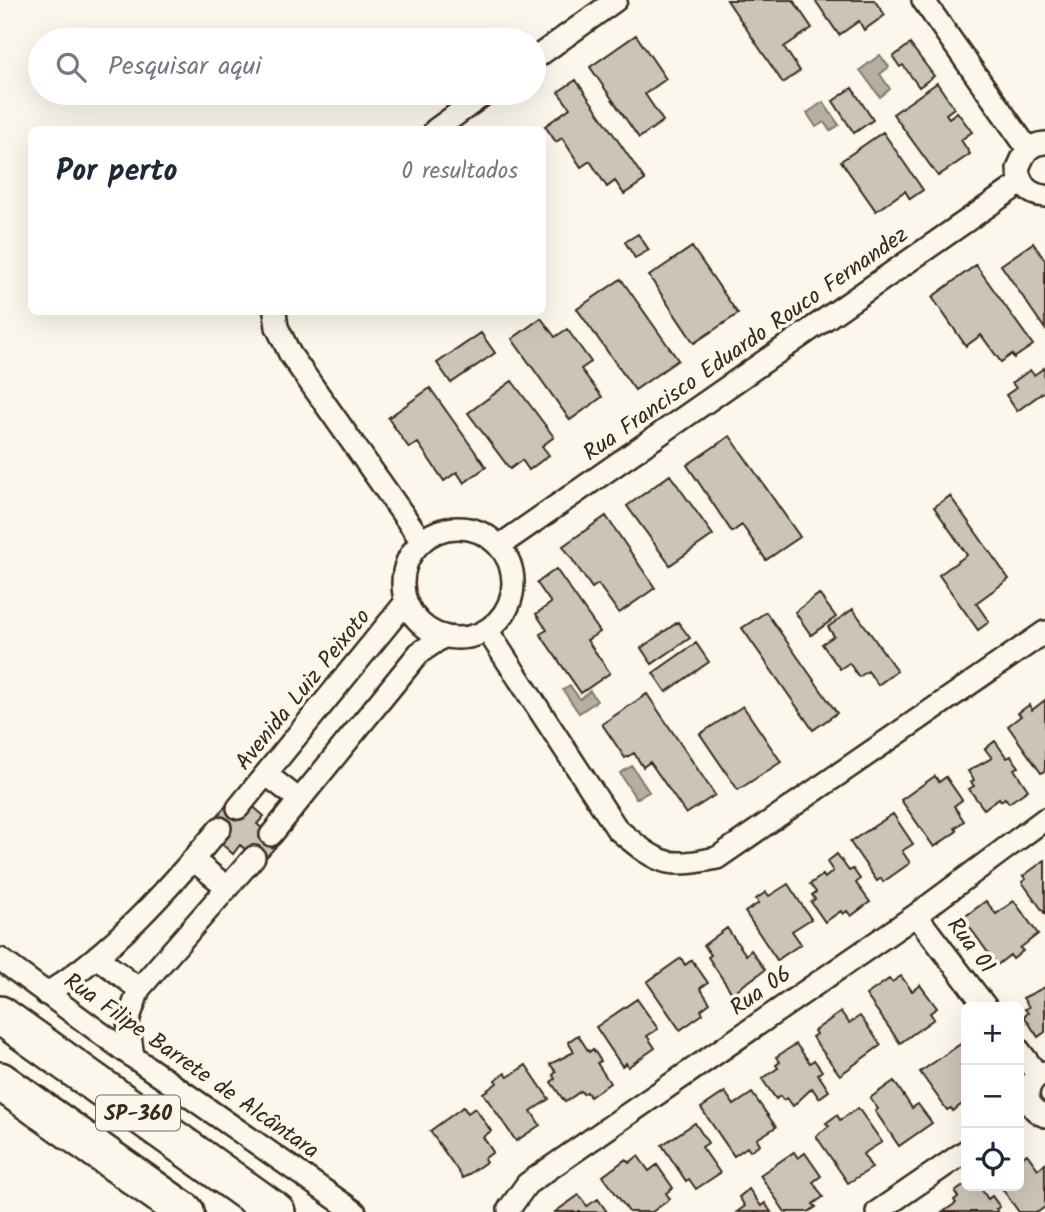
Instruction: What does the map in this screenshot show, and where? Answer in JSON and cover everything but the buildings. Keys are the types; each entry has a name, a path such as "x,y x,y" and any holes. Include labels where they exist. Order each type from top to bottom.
{"highway":[{"name":"SP-360","path":"0,1015 275,1212"},
{"name":"SP-360","path":"0,1082 185,1212"}],"street":[{"path":"546,50 615,0"},
{"path":"923,0 1036,146 1022,156 1018,169 1021,183 1029,191 1045,196"},
{"path":"441,126 469,105"},
{"name":"Rua Francisco Eduardo Rouco Fernandez","path":"499,546 1021,183"},
{"path":"275,315 277,327 290,354 421,540"},
{"path":"461,527 482,533 499,546 508,559 513,575 513,591 499,620 487,630 459,638 444,636 421,624 406,602 402,586 410,553 421,540 440,530 461,527"},
{"name":"Avenida Luiz Peixoto","path":"238,808 406,602"},
{"path":"487,630 617,829 642,849 666,862 690,863 717,858 1045,632"},
{"path":"271,835 419,653 444,636"},
{"path":"267,775 298,799"},
{"name":"Rua 06","path":"509,1209 527,1184 916,915 1045,819"},
{"path":"46,994 98,958 193,860 220,828"},
{"path":"133,1057 128,1021 139,989 254,857"},
{"path":"193,860 227,887"},
{"name":"Rua 01","path":"916,915 982,1002"},
{"path":"98,958 139,989"},
{"name":"Rua Filipe Barrete de Alcântara","path":"0,959 133,1057 355,1212"},
{"path":"1024,1055 1041,1074 1028,1090 1032,1113"},
{"path":"877,1212 961,1154"}],"shaded area":[{"path":"880,55 889,67 880,74 890,89 880,97 860,70"},
{"path":"823,102 839,125 830,131 824,122 816,127 807,113"},
{"path":"570,686 580,699 590,691 597,701 579,713 563,690"},
{"path":"632,766 649,792 636,799 620,773"}]}
